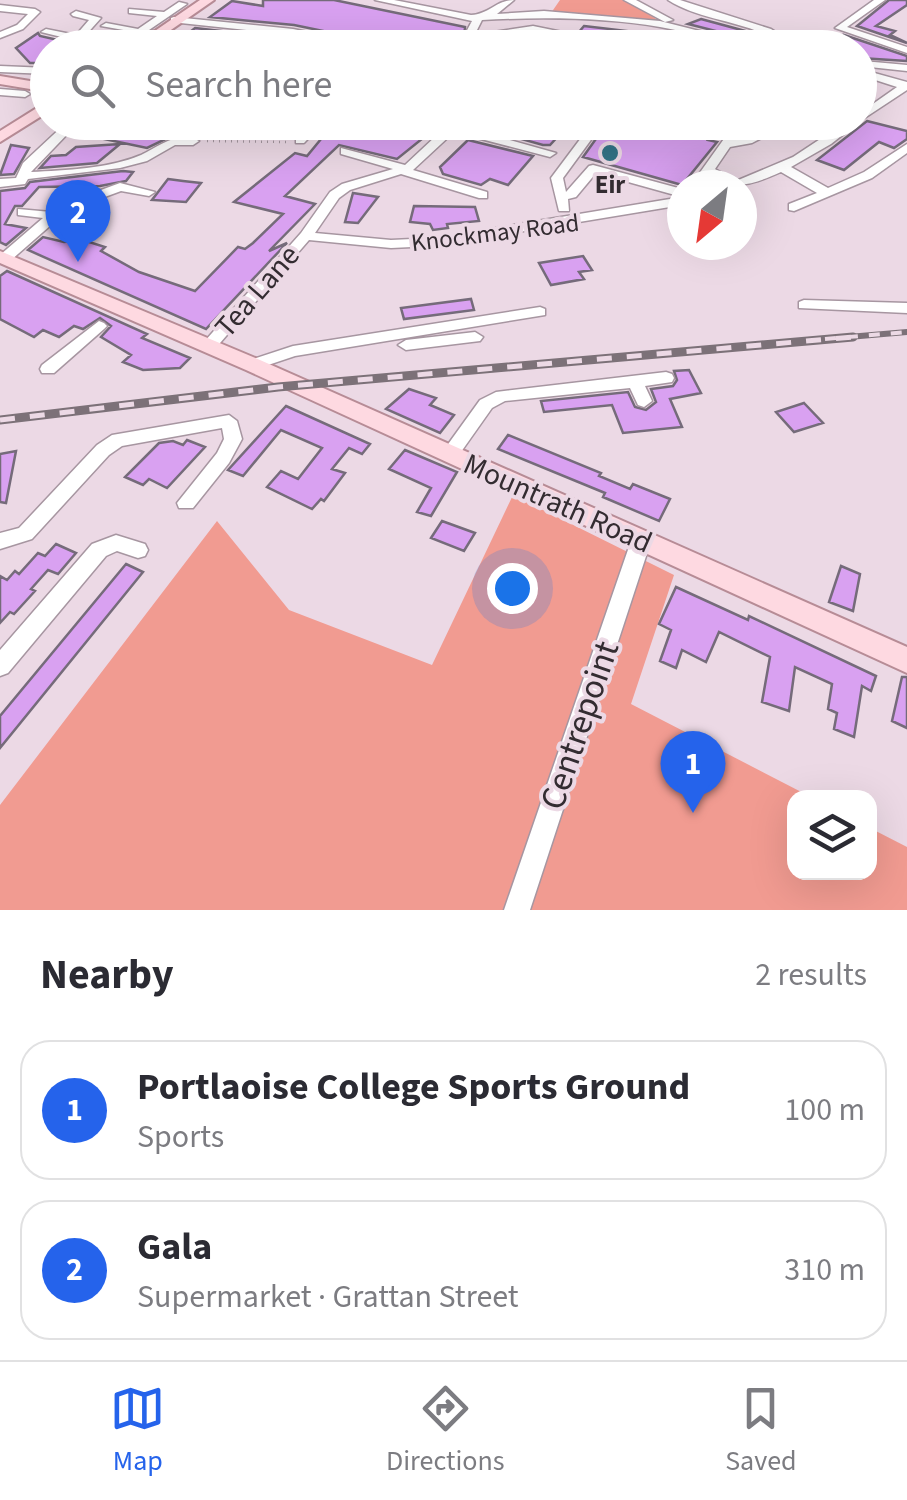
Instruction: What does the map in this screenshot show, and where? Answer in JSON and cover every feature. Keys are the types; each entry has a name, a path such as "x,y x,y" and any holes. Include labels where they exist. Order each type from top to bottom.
{"main road":[{"path":"146,30 193,3"},
{"path":"0,80 30,76"},
{"path":"0,80 30,85"},
{"path":"0,138 30,117"},
{"name":"Mountrath Road","path":"2,257 111,318 209,346 907,660"}],"street":[{"path":"380,0 481,19 544,14 662,22 694,30"},
{"path":"473,30 481,19 509,0"},
{"path":"628,0 662,22"},
{"path":"673,0 765,30"},
{"path":"846,30 840,28 880,0"},
{"path":"544,14 553,2"},
{"path":"0,35 35,15 30,10 3,10"},
{"path":"132,11 276,30"},
{"path":"76,14 96,18 88,30"},
{"path":"877,41 907,52"},
{"path":"877,45 907,52"},
{"path":"877,65 907,68"},
{"path":"0,69 30,72"},
{"path":"877,77 906,85"},
{"path":"877,106 906,85"},
{"path":"0,92 25,94"},
{"path":"877,95 886,99"},
{"path":"0,183 18,182 28,166 55,140"},
{"path":"22,176 128,162 153,153 166,141 192,140"},
{"path":"404,170 439,140"},
{"path":"506,140 550,153"},
{"path":"568,223 556,178 586,140"},
{"path":"708,170 729,140"},
{"path":"727,143 751,140"},
{"path":"757,176 781,167 825,140"},
{"path":"794,207 868,174 907,148"},
{"path":"345,151 483,195"},
{"path":"781,167 827,192"},
{"path":"561,197 572,194 592,169 667,189"},
{"name":"Tea Lane","path":"209,346 306,236 322,208 339,190 404,170"},
{"path":"2,257 81,192 102,194 120,187 149,192"},
{"name":"Knockmay Road","path":"306,236 412,244 568,223 667,204"},
{"path":"23,212 55,216"},
{"path":"804,305 907,308"},
{"path":"253,365 292,351 540,312"},
{"path":"48,369 111,318"},
{"path":"292,351 306,356 475,337"},
{"path":"450,454 492,399 666,378"},
{"path":"635,381 644,401"},
{"path":"0,541 25,534 103,450 118,440 229,421 233,439 223,458 186,503"},
{"name":"Centrepoint","path":"518,910 641,541"},
{"path":"0,666 99,550 116,543 138,550"}],"path":[{"path":"192,140 282,144 300,140"}],"shaded area":[{"path":"560,0 625,0 658,20 551,13"},
{"path":"513,495 674,575 631,704 797,790 787,790 787,880 877,880 877,832 907,847 907,910 0,910 0,805 217,521 289,610 432,665"}],"building":[{"path":"263,0 334,0 465,30 318,30 210,17 232,1 263,6"},
{"path":"889,0 907,0 907,5 876,26 895,31 890,35 907,43 857,26"},
{"path":"701,19 742,30 712,30 688,24"},
{"path":"584,26 618,30 581,30"},
{"path":"30,38 30,63 16,48"},
{"path":"877,46 907,56 907,61 877,59"},
{"path":"877,124 907,131 907,139 894,148 879,142 844,170 817,160 843,140 877,140"},
{"path":"109,140 164,140 147,148"},
{"path":"320,140 421,140 397,159 339,145 285,196 315,204 269,251 287,243 206,329 28,250 43,237 64,242 83,240 105,247 101,251 139,272 195,291 238,247 245,249 283,214 234,202 295,153 307,156"},
{"path":"468,140 533,156 508,185 490,179 481,185 443,174 440,167"},
{"path":"525,140 555,140 543,145"},
{"path":"595,140 717,142 694,170 667,170 667,181 583,157"},
{"path":"120,144 97,163 40,168 51,156 66,155 76,147"},
{"path":"11,145 29,148 14,174 0,175"},
{"path":"133,172 126,181 100,186 39,187 22,206 15,206 5,224 26,228 6,245 0,242 0,191 25,188 30,182"},
{"path":"168,179 201,183 186,202 152,200"},
{"path":"353,193 378,197 358,223 345,222"},
{"path":"414,206 475,207 479,221 447,224 448,228 433,230 430,224 410,222"},
{"path":"583,256 592,270 579,272 584,279 551,285 539,263"},
{"path":"7,271 147,334 142,338 190,358 180,368 143,370 123,362 131,355 101,337 111,326 100,318 83,329 74,326 59,337 43,330 34,337 0,319 0,276"},
{"path":"471,299 474,310 404,319 401,308"},
{"path":"689,370 701,393 670,399 682,427 623,433 612,405 544,412 541,401 628,392 635,407 646,410 656,402 651,389 673,386 677,380 674,371"},
{"path":"409,389 436,398 430,405 454,415 440,433 386,409"},
{"path":"804,403 823,423 794,432 776,412"},
{"path":"286,406 370,444 362,454 349,448 332,469 345,473 324,501 321,499 312,509 267,487 281,471 298,479 322,448 281,430 243,476 228,470"},
{"path":"508,435 630,489 633,484 670,499 659,521 603,497 605,493 498,449"},
{"path":"187,440 205,447 167,488 149,479 143,485 125,477 159,443 173,441 183,445"},
{"path":"405,450 457,472 431,516 417,512 431,488 389,469"},
{"path":"16,451 6,503 0,502 0,454"},
{"path":"442,521 475,533 464,551 431,538"},
{"path":"56,544 76,553 58,574 48,570 31,589 35,591 0,623 0,576 7,580 15,571 19,574 38,553 45,556"},
{"path":"126,564 143,572 0,748 0,716"},
{"path":"841,566 860,574 853,611 829,602"},
{"path":"676,587 748,620 749,616 876,676 871,691 862,686 854,737 834,729 837,713 828,709 832,684 795,667 789,711 762,702 770,657 719,632 706,662 682,650 676,668 660,661 671,630 659,624"},
{"path":"902,677 907,677 907,728 892,721"}],"railway":[{"path":"825,339 907,332"},
{"path":"0,420 278,387 853,337"}],"place":[{"name":"Eir","path":"610,153"},
{"name":"Gala","path":"78,262"},
{"name":"Portlaoise College Sports Ground","path":"693,813"}]}
